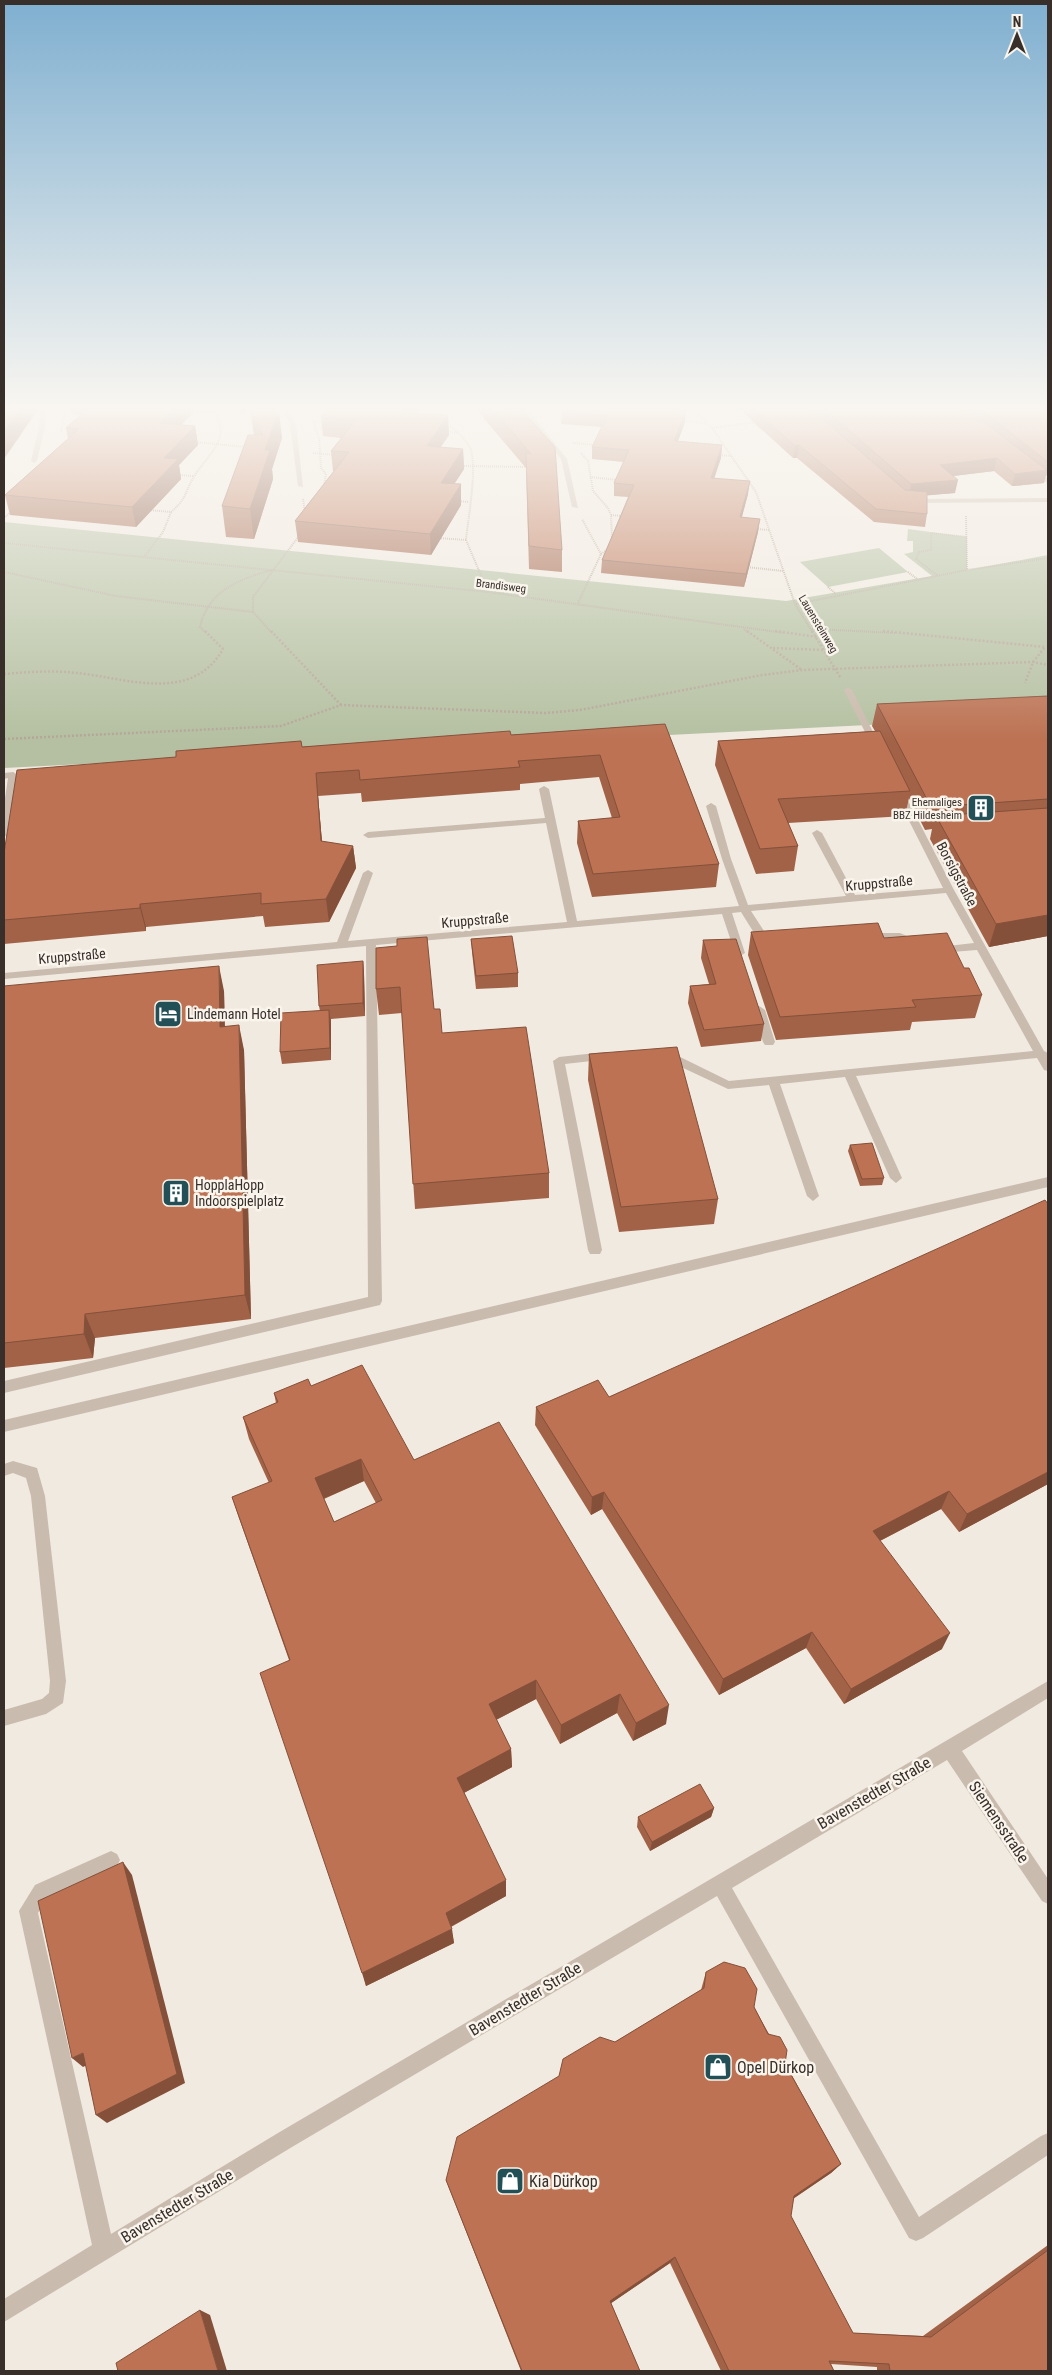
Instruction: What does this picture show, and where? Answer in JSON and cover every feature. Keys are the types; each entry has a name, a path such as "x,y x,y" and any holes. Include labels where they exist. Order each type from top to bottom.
{"street":[{"path":"848,690 882,759"},
{"path":"4,776 13,775 4,834"},
{"name":"Borsigstraße","path":"895,784 926,835 949,890 1043,1054 1048,1067"},
{"path":"544,789 572,925"},
{"path":"711,806 743,909 760,936 767,939 784,940"},
{"path":"368,835 550,820"},
{"path":"817,833 852,899"},
{"path":"341,946 368,873"},
{"name":"Kruppstraße","path":"4,976 949,890"},
{"path":"726,911 745,967"},
{"path":"860,936 900,936 913,940 926,949 981,946"},
{"path":"4,1387 375,1300 371,943"},
{"path":"754,995 769,1042"},
{"path":"656,1050 728,1085 1043,1054"},
{"path":"595,1250 559,1061 618,1054"},
{"path":"849,1073 896,1178"},
{"path":"773,1080 813,1196"},
{"path":"4,1426 1048,1182"},
{"path":"4,1470 13,1467 32,1473 38,1496 58,1681 57,1697 46,1706 4,1718"},
{"name":"Bavenstedter Straße","path":"4,2311 285,2140 719,1883 950,1749 1048,1689"},
{"name":"Siemensstraße","path":"950,1749 1048,1895"},
{"path":"104,2250 28,1911 41,1890 111,1860"},
{"path":"719,1883 916,2231 1048,2143"}],"path":[{"path":"144,556 163,532 168,519"},
{"path":"468,519 466,540 488,592"},
{"path":"582,519 601,554"},
{"name":"Lauensteinweg","path":"766,519 795,604 848,690"},
{"path":"966,519 967,570"},
{"path":"752,528 770,530"},
{"path":"253,612 253,597 302,532"},
{"path":"938,575 916,559 919,552 930,550 931,534 967,537"},
{"path":"436,538 466,540"},
{"name":"Brandisweg","path":"4,543 488,592 817,637"},
{"path":"601,554 610,555"},
{"path":"578,603 601,554"},
{"path":"795,604 938,575 1048,558"},
{"path":"745,567 783,571"},
{"path":"4,674 43,671 80,673 129,681 165,683 194,678 214,664 222,649 200,627 201,618 207,606 219,592 244,578 275,570"},
{"path":"4,572 116,596 253,612 342,706"},
{"path":"908,572 917,579"},
{"path":"828,586 836,595"},
{"path":"742,627 803,670"},
{"path":"812,629 869,630 1045,647 1033,662 1025,683"},
{"path":"770,648 824,650"},
{"path":"4,738 281,726 342,706 545,713 580,710 762,675 803,670 1033,662 1048,665"}],"green space":[{"path":"4,522 786,601 932,576 904,554 913,552 913,541 907,541 908,529 967,537 967,570 1048,555 1048,716 4,768"},
{"path":"879,548 908,572 828,587 800,562"}],"building":[{"path":"297,519 439,519 430,534 295,521"},
{"path":"528,519 560,519 562,550 529,546"},
{"path":"620,519 760,519 746,574 602,560"},
{"path":"1048,696 1048,799 931,807 877,704"},
{"path":"665,724 719,864 593,874 578,821 620,817 600,755 518,761 520,767 360,780 359,770 316,773 321,841 353,846 326,899 261,904 261,893 140,904 140,908 4,920 4,853 17,770 176,757 176,751 301,741 302,747 510,731 511,735"},
{"path":"880,731 910,791 778,799 798,846 760,849 718,741"},
{"path":"1048,808 1048,915 996,924 936,816"},
{"path":"878,923 884,938 947,933 964,968 969,968 982,995 912,1000 916,1007 780,1017 751,932"},
{"path":"512,936 518,973 476,976 471,939"},
{"path":"427,937 434,1009 440,1009 442,1033 526,1027 549,1173 413,1184 400,987 376,989 376,948 397,946 397,939"},
{"path":"736,939 764,1024 704,1030 690,986 716,984 703,940"},
{"path":"363,961 363,1003 319,1006 317,965"},
{"path":"219,966 220,1027 239,1025 245,1295 85,1314 84,1334 4,1343 4,986"},
{"path":"329,1010 330,1048 280,1052 281,1013"},
{"path":"677,1047 718,1199 621,1207 589,1054"},
{"path":"872,1143 884,1178 862,1179 850,1145"},
{"path":"1045,1200 1048,1204 1048,1472 967,1514 949,1491 873,1531 950,1633 851,1689 812,1632 723,1679 604,1492 592,1497 536,1407 598,1380 609,1397"},
{"path":"362,1365 414,1460 499,1422 669,1705 636,1723 620,1694 561,1725 536,1680 489,1704 511,1749 457,1778 506,1880 446,1913 452,1929 362,1973 260,1673 290,1660 232,1497 272,1481 243,1417 278,1402 274,1393 308,1379 311,1386","holes":["361,1459 382,1500 334,1522 315,1478"]},
{"path":"700,1784 714,1808 652,1842 638,1817"},
{"path":"123,1862 177,2074 96,2115 83,2053 72,2058 38,1901"},
{"path":"724,1962 745,1968 757,1989 754,2007 768,2034 780,2037 787,2050 785,2064 841,2164 794,2196 791,2216 853,2333 931,2337 1048,2250 1048,2371 890,2371 889,2364 829,2361 834,2371 729,2371 675,2257 610,2301 640,2371 522,2371 446,2180 457,2137 559,2076 563,2059 600,2037 615,2042 704,1988 706,1972"},
{"path":"200,2310 218,2371 118,2371 116,2363"}],"place":[{"name":"Ehemaliges BBZ Hildesheim","path":"981,808"},
{"name":"Lindemann Hotel","path":"168,1014"},
{"name":"HopplaHopp Indoorspielplatz","path":"176,1193"},
{"name":"Opel Dürkop","path":"718,2067"},
{"name":"Kia Dürkop","path":"510,2181"}]}
